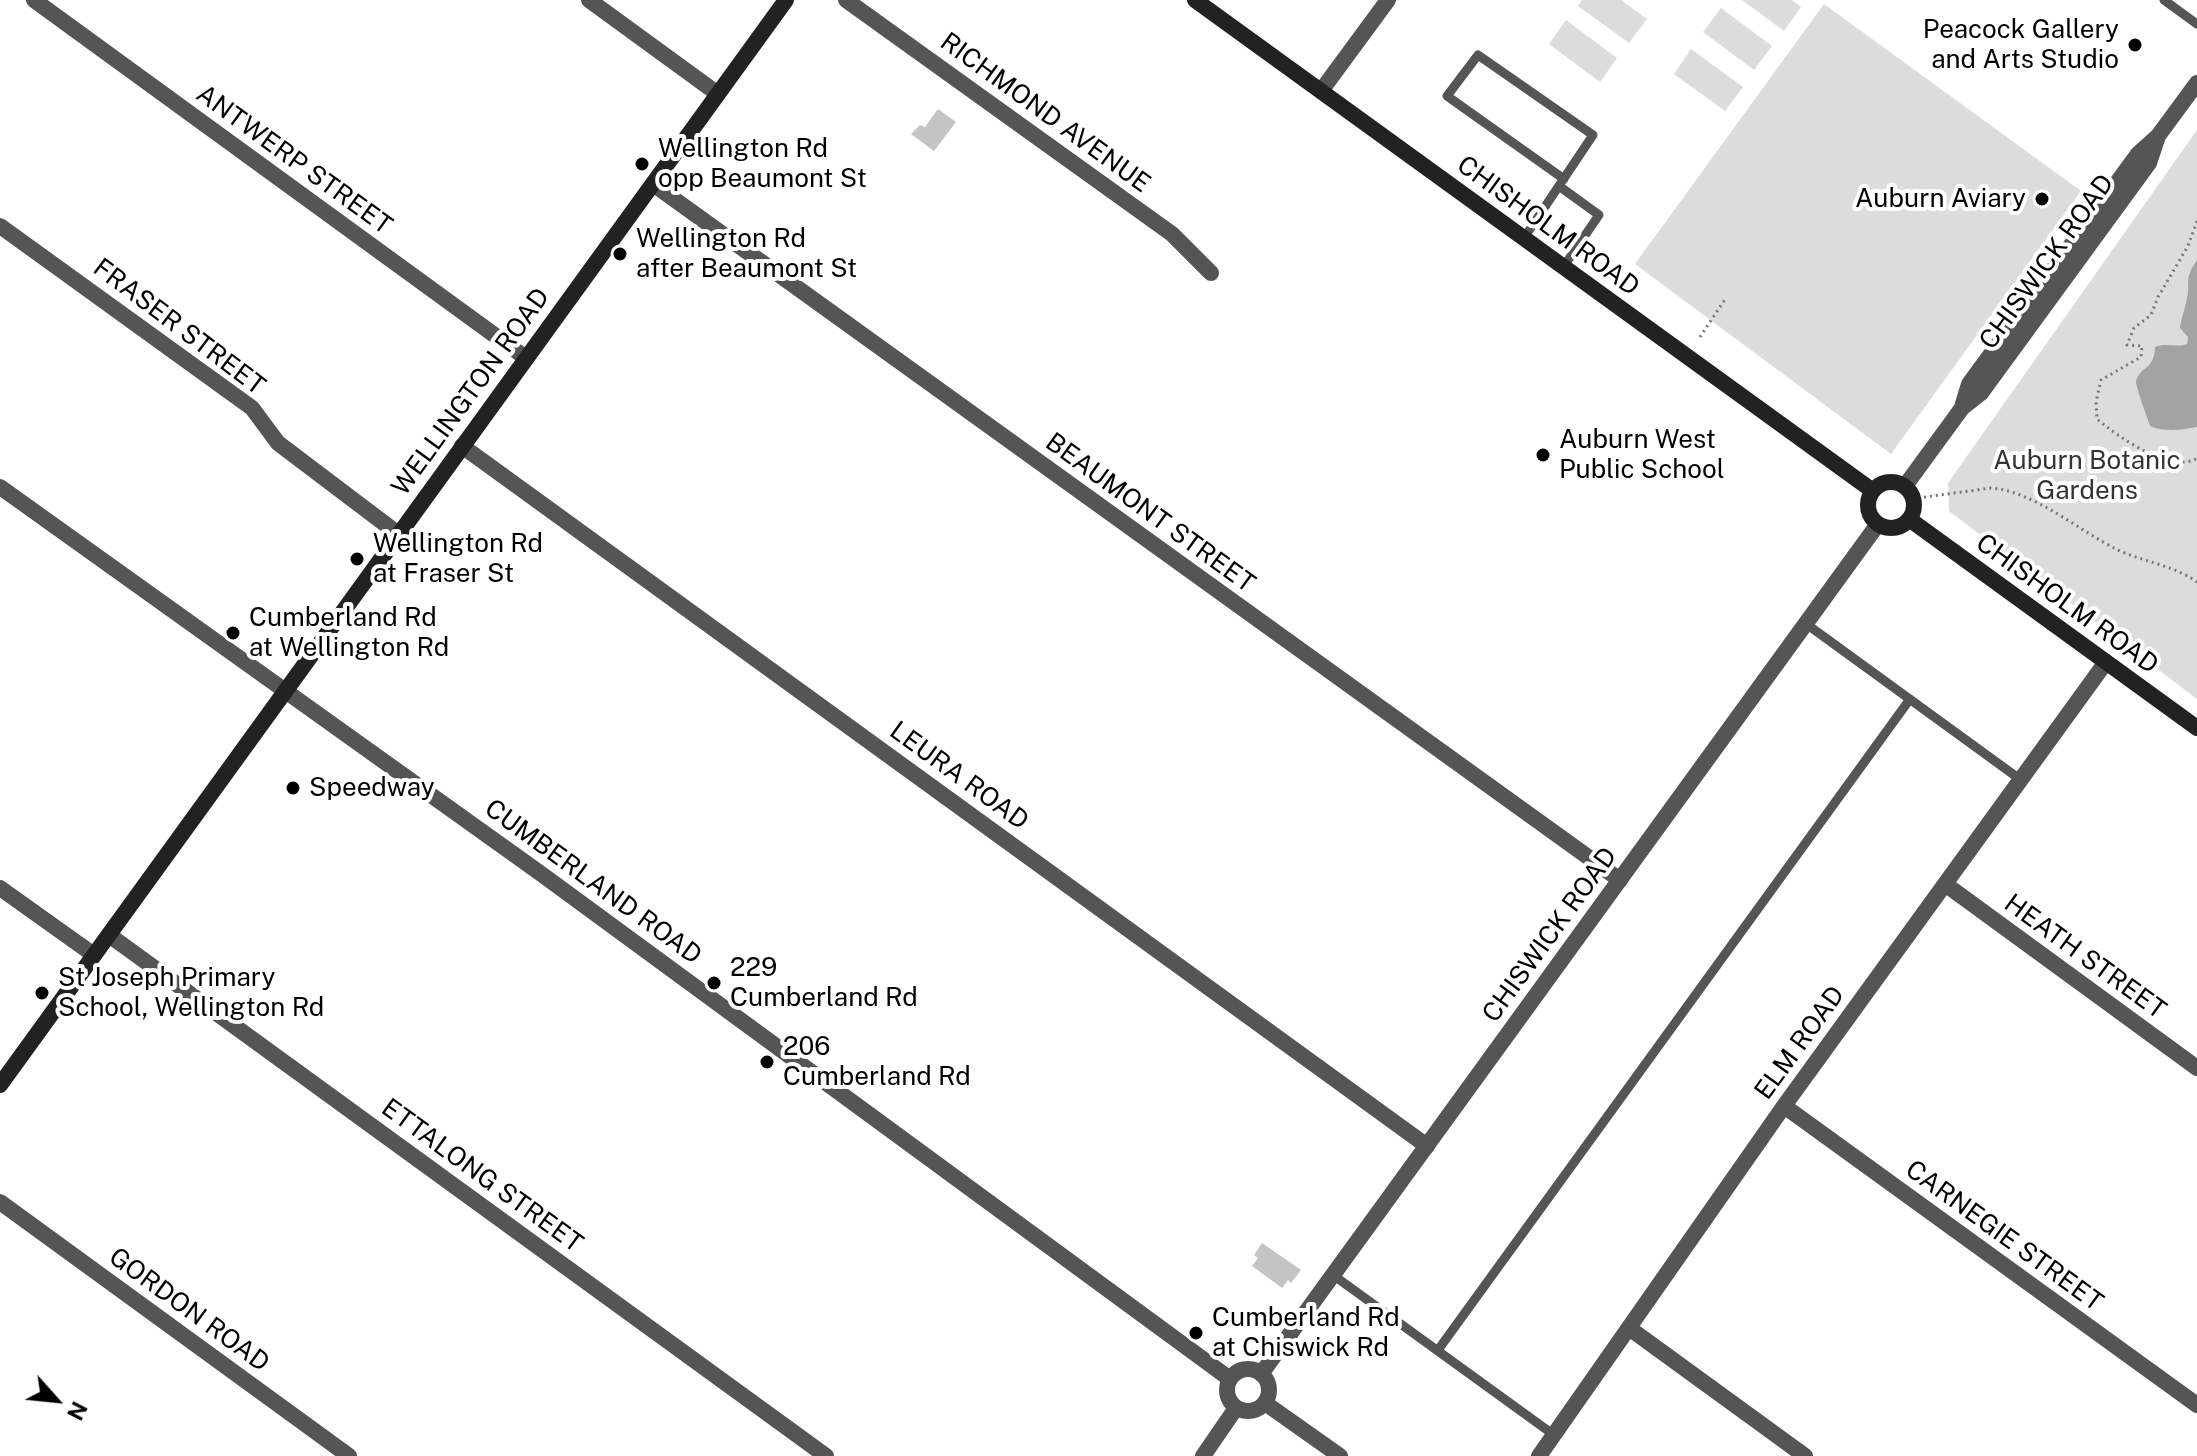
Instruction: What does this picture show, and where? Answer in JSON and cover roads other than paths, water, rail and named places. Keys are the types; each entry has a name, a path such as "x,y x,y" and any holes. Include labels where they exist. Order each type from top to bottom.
{"main road":[{"name":"WELLINGTON ROAD","path":"0,1085 786,0"},
{"name":"CHISHOLM ROAD","path":"1195,0 1873,491"},
{"path":"1884,482 1899,483 1910,493 1913,513 1904,524 1891,528 1878,524 1869,512 1873,491 1884,482"},
{"name":"CHISHOLM ROAD","path":"1909,519 2197,728"}],"street":[{"name":"ANTWERP STREET","path":"34,0 526,358"},
{"path":"589,0 718,94"},
{"name":"RICHMOND AVENUE","path":"846,0 1172,234 1211,273"},
{"path":"1321,91 1388,0"},
{"name":"CHISWICK ROAD","path":"1910,493 1962,408 1981,393 2140,176 2149,163 2158,136 2197,83"},
{"name":"BEAUMONT STREET","path":"653,184 1620,880"},
{"name":"FRASER STREET","path":"0,226 252,408 278,443 397,533"},
{"name":"LEURA ROAD","path":"462,446 1427,1146"},
{"name":"CUMBERLAND ROAD","path":"0,487 867,1111 1230,1379"},
{"name":"CHISWICK ROAD","path":"1261,1374 1878,524"},
{"name":"ELM ROAD","path":"1539,1456 1784,1106 2106,662"},
{"name":"HEATH STREET","path":"1945,884 2197,1068"},
{"path":"0,888 94,955"},
{"name":"ETTALONG STREET","path":"109,935 826,1456"},
{"name":"CARNEGIE STREET","path":"1784,1106 2197,1405"},
{"name":"GORDON ROAD","path":"0,1202 349,1456"},
{"path":"1629,1328 1805,1456"},
{"path":"1241,1370 1261,1374 1269,1391 1265,1403 1248,1411 1236,1408 1227,1391 1230,1379 1241,1370"},
{"path":"1265,1403 1340,1456"},
{"path":"1203,1456 1236,1408"}],"lane":[{"path":"2164,0 2197,24"},
{"path":"1524,238 1561,183 1593,135 1478,55 1447,96 1561,183 1599,215 1564,266"},
{"path":"1805,623 2021,780"},
{"path":"1438,1350 1910,699"},
{"path":"1333,1275 1554,1435"}],"place":[{"name":"Peacock Gallery and Arts Studio","path":"2135,45"},
{"name":"Wellington Rd opp Beaumont St","path":"642,164"},
{"name":"Auburn Aviary","path":"2042,199"},
{"name":"Wellington Rd after Beaumont St","path":"620,254"},
{"name":"Auburn West Public School","path":"1543,455"},
{"name":"Wellington Rd at Fraser St","path":"357,559"},
{"name":"Cumberland Rd at Wellington Rd","path":"233,633"},
{"name":"Speedway","path":"293,788"},
{"name":"229 Cumberland Rd","path":"714,983"},
{"name":"St Joseph Primary School, Wellington Rd","path":"42,993"},
{"name":"206 Cumberland Rd","path":"767,1062"},
{"name":"Cumberland Rd at Chiswick Rd","path":"1196,1333"}],"park label":[{"name":"Auburn Botanic Gardens","path":"2087,476"}]}
